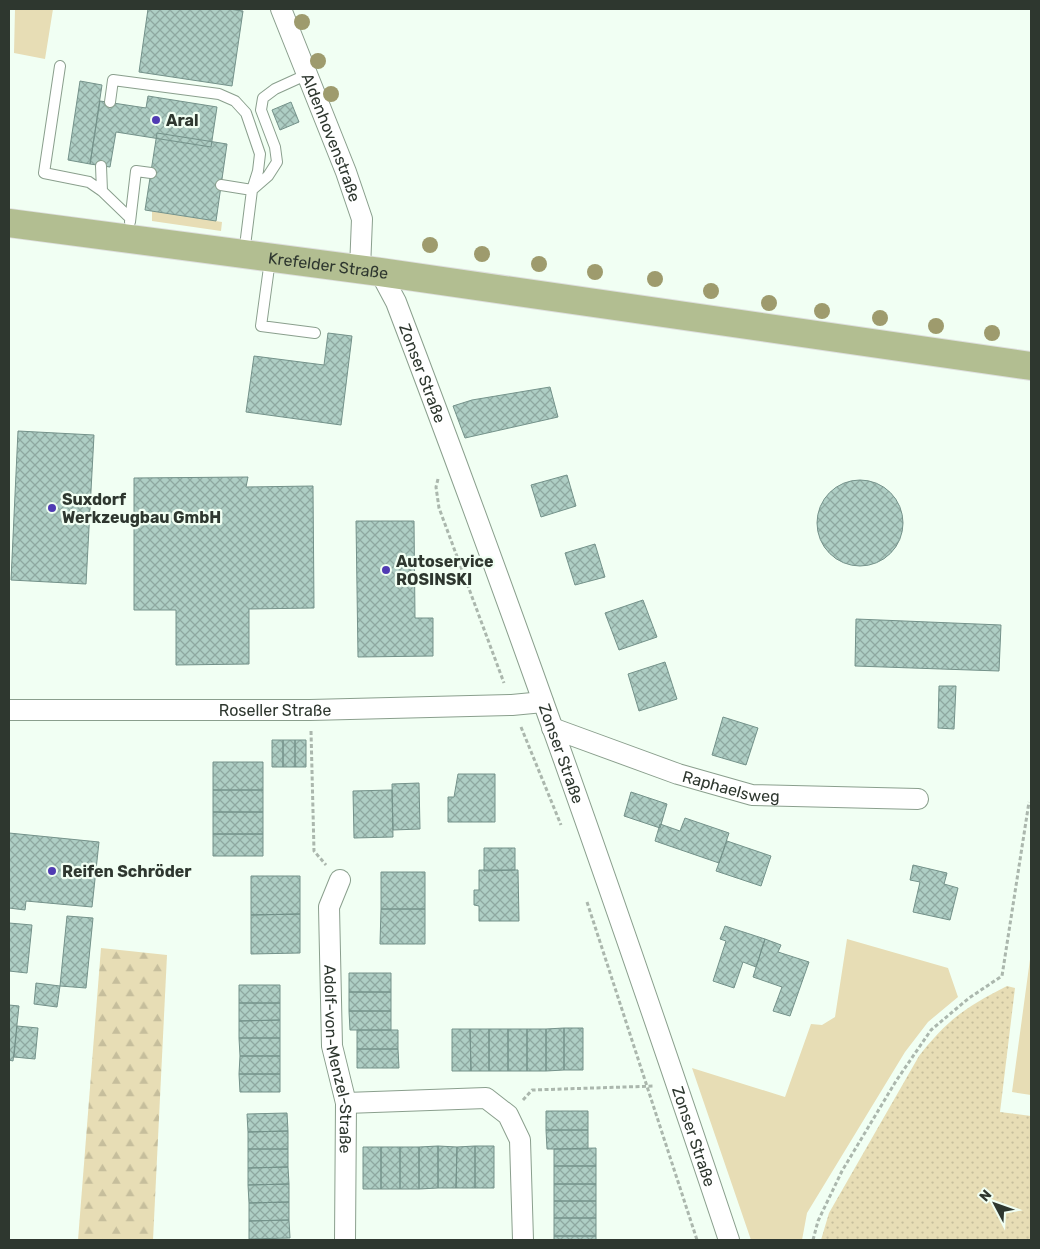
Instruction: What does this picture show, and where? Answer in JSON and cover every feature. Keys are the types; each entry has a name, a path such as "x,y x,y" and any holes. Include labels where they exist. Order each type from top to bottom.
{"main road":[{"name":"Krefelder Straße","path":"9,223 129,229 244,255 370,270 1031,366"}],"street":[{"name":"Aldenhovenstraße","path":"281,9 308,74 362,219 370,270"},
{"name":"Zonser Straße","path":"370,270 396,302 474,505 677,1084 729,1240"},
{"name":"Roseller Straße","path":"9,710 310,710 512,705 542,702"},
{"name":"Raphaelsweg","path":"552,728 678,774 752,796 918,799"},
{"name":"Adolf-von-Menzel-Straße","path":"340,880 329,907 332,1046 346,1103 345,1240"},
{"path":"346,1103 486,1098 508,1115 520,1140 523,1240"}],"lane":[{"path":"60,66 44,173 89,182 102,191 129,229"},
{"path":"252,190 268,176 276,162 275,147 261,110 264,98 274,90 308,74"},
{"path":"110,102 113,80 219,94 235,101 246,113 260,154 258,172 252,190 244,255"},
{"path":"101,166 102,191"},
{"path":"129,229 136,171 151,174"},
{"path":"221,185 252,190"},
{"path":"271,259 261,326 314,333"}],"path":[{"path":"512,705 562,828"},
{"path":"310,710 314,851 340,880"},
{"path":"813,1240 818,1221 842,1172 896,1081 931,1030 969,998 1002,976 1029,802"},
{"path":"584,892 697,1240"},
{"path":"508,1115 532,1090 677,1084"}],"green space":[{"path":"15,9 53,9 45,59 14,53"},
{"path":"152,211 222,222 221,231 152,221"},
{"path":"847,939 948,968 958,997 928,1022 905,1052 807,1213 802,1240 751,1240 692,1068 785,1097 811,1024 822,1025 835,1017"},
{"path":"101,948 167,955 153,1240 78,1240"},
{"path":"1031,952 1031,1095 1012,1092"},
{"path":"1007,986 1015,988 1000,1112 1031,1116 1031,1240 821,1240 829,1213 919,1056 939,1032 958,1015"}],"building":[{"path":"148,9 229,9 243,11 232,86 139,72"},
{"path":"80,81 102,85 90,164 68,160"},
{"name":"Aral","path":"148,96 217,107 211,147 116,132 110,167 90,164 100,101 146,108"},
{"path":"291,102 299,122 280,130 272,110"},
{"path":"157,133 227,144 216,221 145,210"},
{"path":"328,333 352,336 341,425 246,412 254,356 324,365"},
{"path":"550,387 558,417 465,438 453,406 472,400"},
{"name":"Suxdorf Werkzeugbau GmbH","path":"18,431 94,435 86,584 11,580"},
{"path":"567,475 576,506 541,517 531,485"},
{"path":"248,477 246,487 313,486 314,608 249,609 249,664 176,665 176,610 134,610 134,478"},
{"path":"852,480 868,480 877,483 891,492 900,506 903,523 900,540 891,554 877,563 868,566 852,566 836,559 824,547 817,531 817,515 824,499 836,487"},
{"name":"Autoservice ROSINSKI","path":"356,521 414,521 415,618 433,618 433,656 358,657"},
{"path":"595,544 605,577 575,585 565,553"},
{"path":"643,600 657,637 619,650 605,613"},
{"path":"856,619 1001,625 999,671 855,666"},
{"path":"665,662 677,699 639,711 628,674"},
{"path":"939,686 956,686 954,729 938,728"},
{"path":"723,717 758,728 746,765 712,755"},
{"path":"272,740 283,740 283,767 272,767"},
{"path":"283,740 295,740 295,767 283,767"},
{"path":"295,740 306,740 306,767 295,767"},
{"path":"213,762 263,762 263,790 213,790"},
{"path":"458,774 495,774 495,822 448,822 448,797 454,797"},
{"path":"419,783 420,829 393,830 392,784"},
{"path":"213,790 263,790 263,812 213,812"},
{"path":"392,790 393,837 354,838 353,791"},
{"path":"631,792 667,804 660,828 624,816"},
{"path":"213,812 263,812 263,834 213,834"},
{"path":"685,818 729,833 719,863 655,841 660,824 680,831"},
{"name":"Reifen Schröder","path":"9,833 99,842 92,907 26,901 25,910 9,908"},
{"path":"213,834 263,834 263,856 213,856"},
{"path":"727,841 771,856 761,886 716,871"},
{"path":"484,848 515,848 515,870 484,871"},
{"path":"913,865 947,873 944,884 958,888 950,920 913,912 920,882 910,880"},
{"path":"479,870 518,870 519,921 479,921 479,906 474,905 474,890 479,890"},
{"path":"381,872 425,872 425,909 381,909"},
{"path":"251,876 300,876 300,914 251,915"},
{"path":"381,909 425,909 425,944 380,944"},
{"path":"300,914 300,953 251,954 251,915"},
{"path":"67,916 93,918 86,988 60,986"},
{"path":"9,923 32,925 27,973 9,971"},
{"path":"725,926 765,939 756,967 743,962 734,988 713,981 726,941 720,939"},
{"path":"765,939 781,945 778,952 809,962 790,1016 773,1011 782,987 753,977"},
{"path":"349,973 391,973 391,992 349,992"},
{"path":"36,983 60,986 57,1007 34,1004"},
{"path":"239,985 280,985 280,1003 239,1003"},
{"path":"349,992 391,992 391,1011 349,1011"},
{"path":"239,1003 280,1003 280,1020 239,1021"},
{"path":"9,1005 19,1006 13,1061 9,1060"},
{"path":"349,1011 391,1011 391,1030 350,1030"},
{"path":"280,1020 280,1038 239,1038 239,1021"},
{"path":"17,1026 38,1028 35,1059 14,1057"},
{"path":"564,1028 564,1070 546,1071 546,1029"},
{"path":"564,1028 583,1028 583,1070 564,1070"},
{"path":"452,1029 470,1029 471,1071 452,1071"},
{"path":"470,1029 489,1029 489,1071 471,1071"},
{"path":"489,1029 508,1029 508,1071 489,1071"},
{"path":"508,1029 527,1029 527,1071 508,1071"},
{"path":"527,1029 546,1029 546,1071 527,1071"},
{"path":"357,1030 398,1030 398,1049 357,1049"},
{"path":"239,1038 280,1038 280,1056 240,1056"},
{"path":"357,1049 398,1049 399,1068 357,1068"},
{"path":"240,1056 280,1056 280,1074 239,1074"},
{"path":"239,1074 280,1074 280,1092 240,1092"},
{"path":"546,1111 588,1111 588,1130 546,1130"},
{"path":"287,1113 288,1131 248,1132 247,1114"},
{"path":"546,1130 588,1130 588,1149 547,1149"},
{"path":"288,1131 288,1149 248,1149 248,1132"},
{"path":"438,1146 457,1147 456,1188 438,1188"},
{"path":"438,1146 438,1188 419,1189 419,1147"},
{"path":"475,1146 494,1146 494,1188 475,1188"},
{"path":"475,1146 475,1188 456,1188 457,1147"},
{"path":"363,1147 381,1147 381,1189 363,1189"},
{"path":"381,1147 400,1147 400,1189 381,1189"},
{"path":"400,1147 419,1147 419,1189 400,1189"},
{"path":"596,1148 596,1166 554,1166 554,1149"},
{"path":"248,1149 288,1149 288,1167 248,1168"},
{"path":"554,1166 596,1166 596,1184 554,1184"},
{"path":"288,1167 289,1184 248,1185 248,1168"},
{"path":"289,1184 289,1202 249,1203 248,1185"},
{"path":"554,1184 596,1184 596,1201 554,1201"},
{"path":"554,1201 596,1201 596,1218 554,1218"},
{"path":"289,1202 289,1220 249,1221 249,1203"},
{"path":"554,1218 596,1218 596,1236 554,1236"},
{"path":"289,1220 290,1238 249,1239 249,1221"},
{"path":"554,1236 596,1236 596,1240 554,1240"}],"place":[{"name":"Aral","path":"156,120"},
{"name":"Suxdorf Werkzeugbau GmbH","path":"52,508"},
{"name":"Autoservice ROSINSKI","path":"386,570"},
{"name":"Reifen Schröder","path":"52,871"}]}
